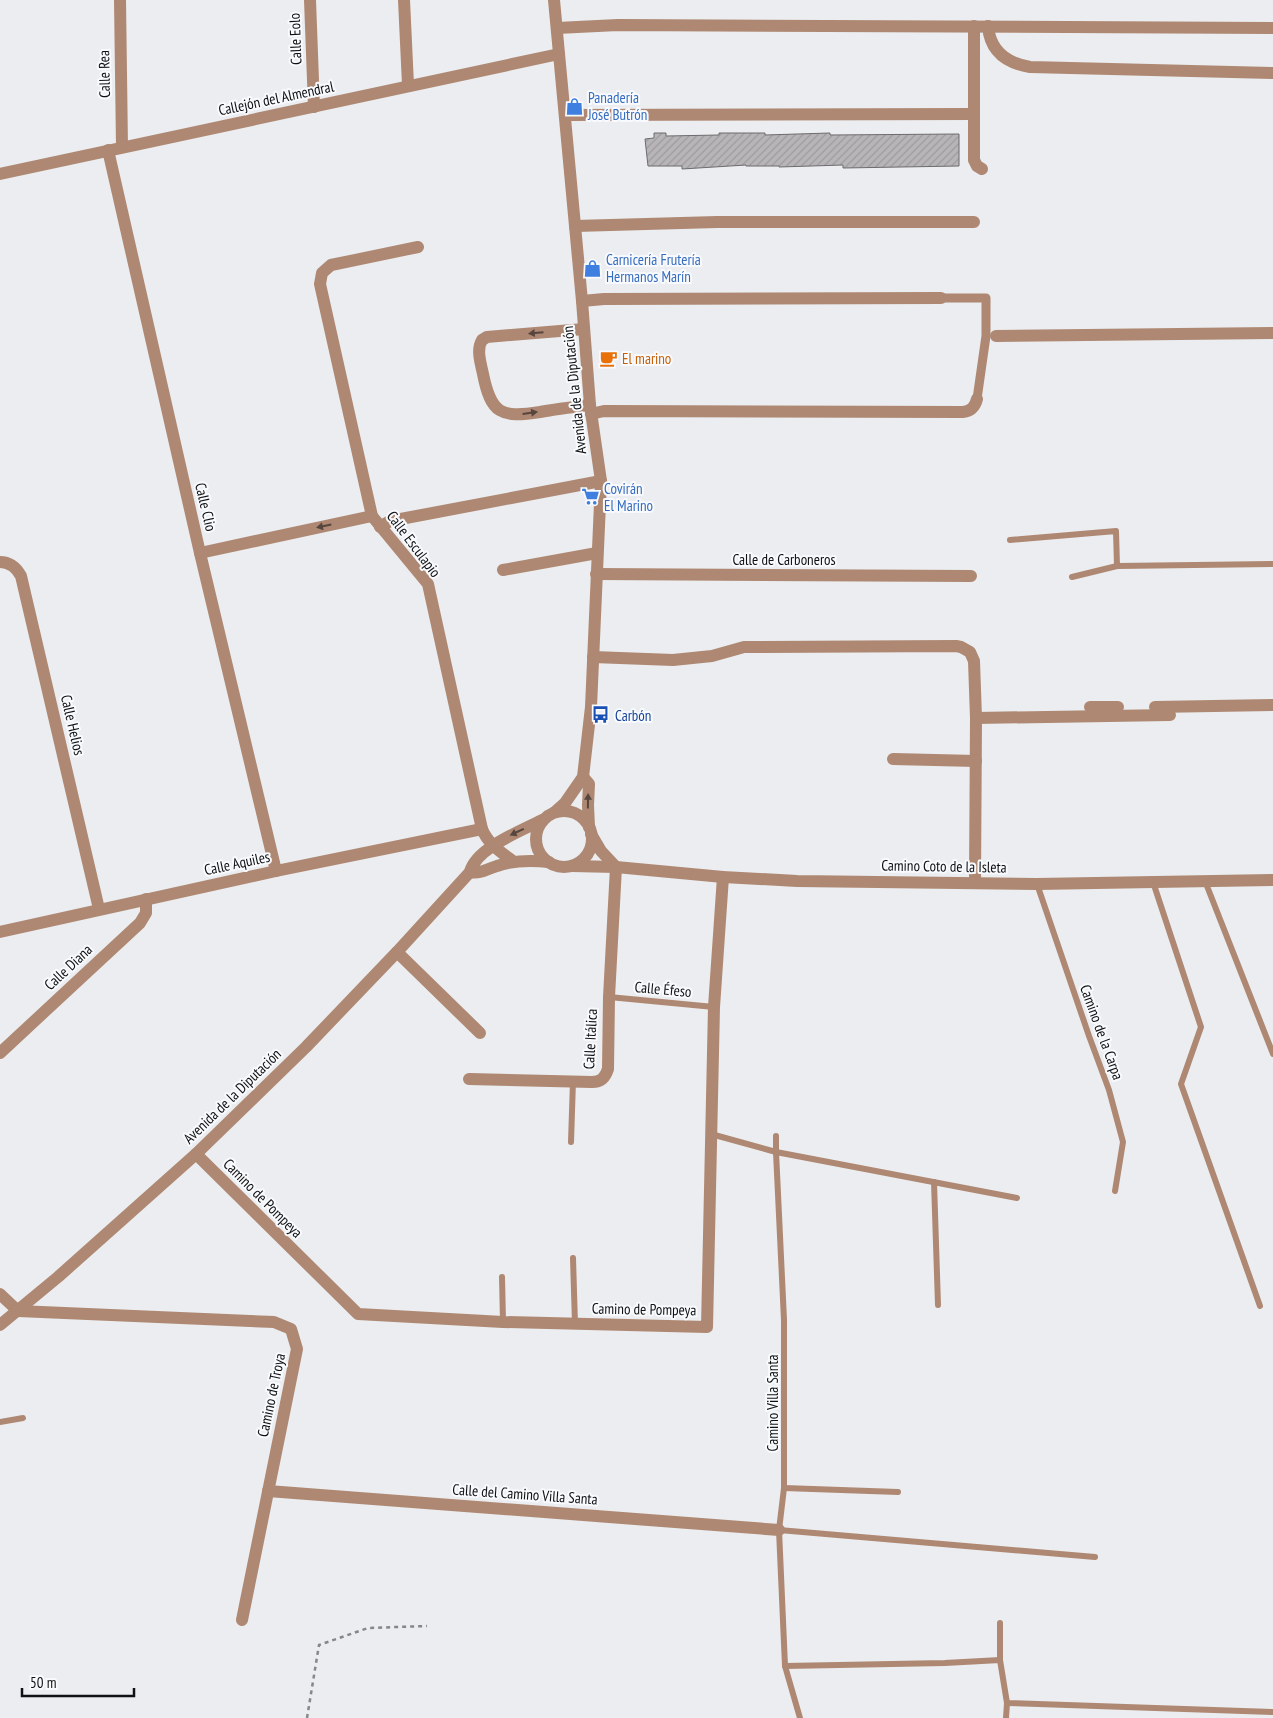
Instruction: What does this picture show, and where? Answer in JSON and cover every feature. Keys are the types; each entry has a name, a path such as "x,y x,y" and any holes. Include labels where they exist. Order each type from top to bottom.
{"street":[{"name":"Calle Rea","path":"120,0 122,147"},
{"name":"Calle Eolo","path":"310,0 314,107"},
{"path":"404,0 408,85"},
{"name":"Avenida de la Diputación","path":"554,0 582,300 590,409 601,481 591,707 583,777 565,803 556,812"},
{"path":"557,28 618,25 1273,28"},
{"path":"974,26 974,160 976,166 982,169"},
{"path":"988,26 992,45 997,51 1011,62 1030,67 1273,73"},
{"name":"Callejón del Almendral","path":"0,174 559,54"},
{"path":"565,115 974,114"},
{"name":"Calle Clio","path":"108,150 200,553 276,871"},
{"path":"575,226 717,222 974,222"},
{"name":"Calle Esculapio","path":"418,247 331,265 326,268 320,279 320,284 372,516 428,584 482,829 485,837 493,846 514,862"},
{"path":"582,300 986,298 991,336 977,399 974,407 967,412 604,411 590,409 520,415 503,412 494,405 487,394 479,349 482,340 487,337 584,329"},
{"path":"991,336 1273,333"},
{"path":"380,526 390,521 601,481"},
{"path":"200,553 372,516"},
{"path":"503,570 597,552"},
{"name":"Calle Helios","path":"0,562 10,564 17,569 21,576 100,909"},
{"name":"Calle de Carboneros","path":"596,574 971,576"},
{"path":"593,657 673,660 712,656 744,647 961,647 970,652 974,661 976,718 975,882"},
{"path":"1090,707 1273,705"},
{"path":"976,718 1170,715"},
{"path":"893,759 976,760"},
{"name":"Avenida de la Diputación","path":"583,777 589,784 590,831"},
{"path":"590,831 589,850 579,862 572,866 556,866 549,862 542,857 536,843 536,835 542,820 556,812 564,811 579,815 590,831 601,851 616,866"},
{"name":"Avenida de la Diputación","path":"0,1325 58,1277 196,1154 306,1047 470,872 472,865 502,840 542,820"},
{"name":"Calle Aquiles","path":"0,932 276,871 482,829"},
{"path":"470,872 478,874 496,866 514,862 531,860 549,862"},
{"name":"Camino Coto de la Isleta","path":"572,866 616,866 723,877 797,881 1037,884 1273,880"},
{"name":"Calle Itálica","path":"470,1079 596,1082 607,1074 616,866"},
{"name":"Camino de Pompeya","path":"196,1154 358,1314 503,1322 707,1327 714,1007 723,877"},
{"name":"Calle Diana","path":"0,1053 140,923 146,913 146,899"},
{"path":"397,952 480,1033"},
{"path":"0,1294 18,1311"},
{"name":"Camino de Troya","path":"18,1311 274,1322 291,1329 297,1349 242,1620"},
{"name":"Calle del Camino Villa Santa","path":"268,1491 779,1530"}],"lane":[{"path":"1010,540 1116,532 1117,566"},
{"path":"1072,577 1117,566 1273,564"},
{"path":"1205,881 1273,1054"},
{"path":"1152,882 1201,1027 1181,1084 1260,1306"},
{"name":"Camino de la Carpa","path":"1037,884 1109,1090 1123,1142 1115,1191"},
{"name":"Calle Éfeso","path":"609,997 714,1007"},
{"path":"571,1142 573,1081"},
{"path":"711,1134 776,1152 1016,1198"},
{"name":"Camino Villa Santa","path":"776,1136 784,1320 784,1488 779,1530 785,1666 800,1718"},
{"path":"934,1182 938,1305"},
{"path":"573,1258 575,1324"},
{"path":"502,1277 503,1322"},
{"path":"0,1422 23,1418"},
{"path":"784,1488 898,1492"},
{"path":"779,1530 1096,1558"},
{"path":"1000,1623 1000,1660 1006,1703 1006,1718"},
{"path":"785,1666 1000,1660"},
{"path":"1006,1703 1273,1712"}],"path":[{"path":"307,1718 319,1645 368,1628 427,1626"}],"building":[{"path":"654,133 666,133 666,136 719,135 719,133 765,133 765,135 830,133 830,135 959,134 959,166 843,168 843,165 779,167 746,165 682,169 682,166 648,166 645,139 654,138"}],"place":[{"name":"Panadería José Butrón","path":"574,106"},
{"name":"Carnicería Frutería Hermanos Marín","path":"592,268"},
{"name":"El marino","path":"608,358"},
{"name":"Covirán El Marino","path":"590,497"},
{"name":"Carbón","path":"601,715"}]}
